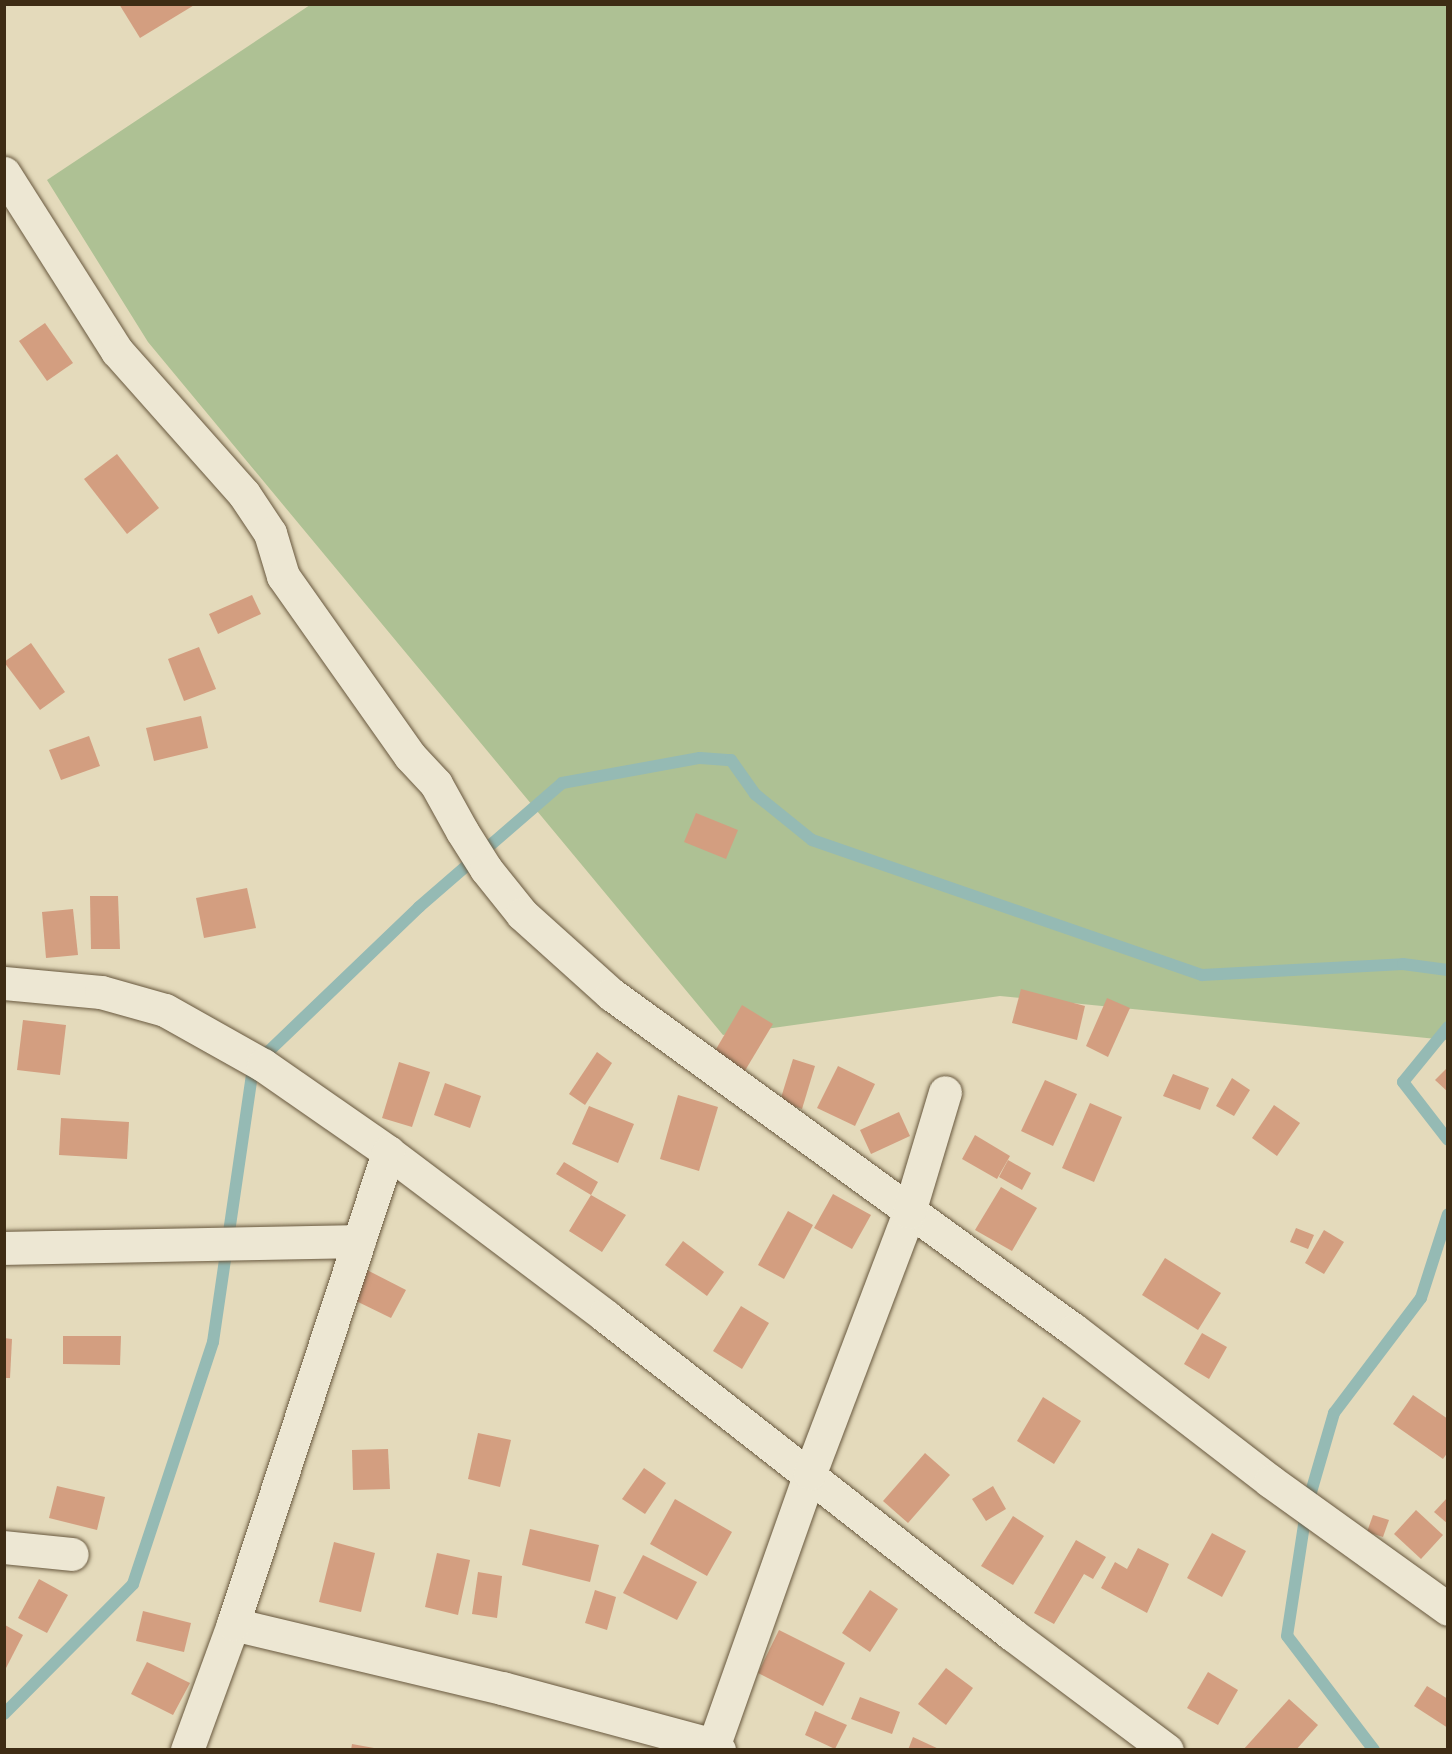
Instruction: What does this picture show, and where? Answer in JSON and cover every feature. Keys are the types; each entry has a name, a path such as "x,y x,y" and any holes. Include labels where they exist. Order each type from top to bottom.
{"street":[{"path":"4,173 117,351 244,494 270,533 283,576 410,756 436,784 486,869 522,914 611,994 1074,1330 1308,1508 1448,1609"},
{"path":"4,983 100,992 165,1010 256,1062 388,1152 810,1473 1013,1635 1167,1749"},
{"path":"233,1624 502,1688 715,1748 810,1473 909,1212 945,1092"},
{"path":"187,1749 233,1624 388,1152"},
{"path":"4,1248 358,1241"},
{"path":"4,1547 72,1554"}],"green space":[{"path":"310,5 1447,5 1447,1040 1000,996 723,1035 148,342 47,180"}],"building":[{"path":"119,4 196,4 140,38"},
{"path":"45,323 73,363 47,381 19,341"},
{"path":"117,454 159,508 127,534 84,479"},
{"path":"252,595 261,614 218,634 209,614"},
{"path":"31,643 65,692 40,710 4,662"},
{"path":"199,647 216,689 184,701 168,659"},
{"path":"201,716 208,748 154,761 146,728"},
{"path":"89,736 100,766 61,780 49,750"},
{"path":"696,813 738,830 726,859 684,842"},
{"path":"247,888 256,928 204,938 196,898"},
{"path":"90,896 118,896 120,949 91,949"},
{"path":"73,909 78,955 46,958 42,912"},
{"path":"1021,989 1085,1006 1077,1040 1012,1023"},
{"path":"1107,998 1130,1008 1108,1057 1086,1046"},
{"path":"742,1005 773,1024 743,1074 712,1056"},
{"path":"23,1020 66,1025 60,1075 17,1070"},
{"path":"597,1052 612,1063 585,1105 569,1094"},
{"path":"793,1059 815,1066 802,1109 780,1101"},
{"path":"399,1062 430,1072 412,1127 382,1118"},
{"path":"838,1066 875,1084 855,1126 817,1108"},
{"path":"1448,1067 1448,1092 1435,1080"},
{"path":"1173,1074 1209,1088 1200,1110 1163,1096"},
{"path":"1232,1078 1250,1090 1234,1116 1216,1106"},
{"path":"1045,1080 1077,1094 1053,1146 1021,1131"},
{"path":"445,1083 481,1096 470,1128 434,1115"},
{"path":"678,1095 718,1107 699,1171 660,1159"},
{"path":"1090,1103 1122,1117 1094,1182 1062,1168"},
{"path":"1274,1105 1300,1123 1277,1156 1252,1138"},
{"path":"589,1106 634,1124 618,1163 572,1144"},
{"path":"899,1112 910,1136 871,1154 860,1130"},
{"path":"61,1118 129,1122 127,1159 59,1155"},
{"path":"975,1135 1010,1156 997,1179 962,1159"},
{"path":"1008,1160 1031,1173 1022,1190 999,1177"},
{"path":"564,1162 598,1182 591,1195 556,1174"},
{"path":"1001,1187 1037,1208 1012,1251 975,1230"},
{"path":"833,1194 871,1215 852,1249 814,1228"},
{"path":"591,1195 626,1215 602,1252 569,1231"},
{"path":"788,1211 813,1225 784,1279 758,1265"},
{"path":"1296,1228 1314,1235 1308,1249 1290,1242"},
{"path":"1324,1230 1344,1242 1324,1274 1305,1263"},
{"path":"683,1241 724,1272 707,1296 665,1265"},
{"path":"1165,1258 1221,1293 1198,1330 1142,1295"},
{"path":"367,1270 406,1290 391,1318 352,1299"},
{"path":"741,1306 769,1323 742,1369 713,1351"},
{"path":"1202,1333 1227,1347 1209,1379 1184,1364"},
{"path":"63,1336 121,1336 120,1365 63,1364"},
{"path":"4,1338 12,1339 10,1378 4,1378"},
{"path":"1413,1395 1448,1419 1448,1452 1443,1459 1393,1424"},
{"path":"1043,1397 1081,1421 1054,1464 1017,1441"},
{"path":"478,1433 511,1440 500,1487 468,1479"},
{"path":"388,1449 390,1489 353,1490 352,1450"},
{"path":"925,1453 950,1475 908,1523 883,1501"},
{"path":"644,1468 666,1483 645,1514 622,1499"},
{"path":"57,1486 105,1497 97,1530 49,1518"},
{"path":"993,1486 1006,1509 986,1521 972,1499"},
{"path":"1448,1497 1448,1524 1434,1512"},
{"path":"675,1499 732,1532 707,1576 650,1544"},
{"path":"1416,1510 1443,1535 1421,1559 1394,1534"},
{"path":"1373,1515 1389,1520 1383,1537 1367,1532"},
{"path":"1013,1516 1044,1536 1013,1585 981,1566"},
{"path":"530,1529 599,1545 590,1582 522,1565"},
{"path":"1212,1533 1246,1551 1222,1597 1187,1578"},
{"path":"1076,1540 1106,1557 1093,1579 1084,1574 1054,1624 1034,1613"},
{"path":"334,1542 375,1553 361,1612 319,1602"},
{"path":"1138,1548 1169,1564 1147,1613 1101,1588 1115,1562 1127,1569"},
{"path":"437,1553 470,1560 458,1615 425,1607"},
{"path":"643,1555 697,1582 677,1620 623,1593"},
{"path":"478,1572 502,1576 497,1618 472,1614"},
{"path":"39,1579 68,1595 47,1633 18,1618"},
{"path":"595,1590 616,1597 607,1630 585,1623"},
{"path":"870,1590 898,1609 870,1652 842,1633"},
{"path":"143,1611 191,1623 184,1652 136,1641"},
{"path":"5,1625 23,1635 5,1670"},
{"path":"779,1630 845,1663 823,1706 758,1673"},
{"path":"147,1662 190,1683 173,1715 131,1694"},
{"path":"946,1668 973,1688 946,1725 918,1704"},
{"path":"1208,1672 1238,1690 1218,1725 1187,1708"},
{"path":"1427,1686 1448,1699 1448,1728 1414,1706"},
{"path":"860,1697 900,1712 892,1734 851,1719"},
{"path":"1289,1699 1318,1725 1296,1750 1243,1750"},
{"path":"815,1711 847,1725 835,1749 805,1735"},
{"path":"913,1737 941,1750 908,1750"},
{"path":"352,1744 374,1748 374,1750 351,1750"}],"waterway":[{"path":"4,1714 133,1584 213,1342 254,1060 269,1051 419,907 562,783 700,758 731,760 755,794 812,840 1202,975 1403,964 1448,970"},
{"path":"1448,1027 1403,1082 1448,1140"},
{"path":"1374,1750 1287,1636 1307,1506 1334,1413 1421,1298 1448,1214"}]}
